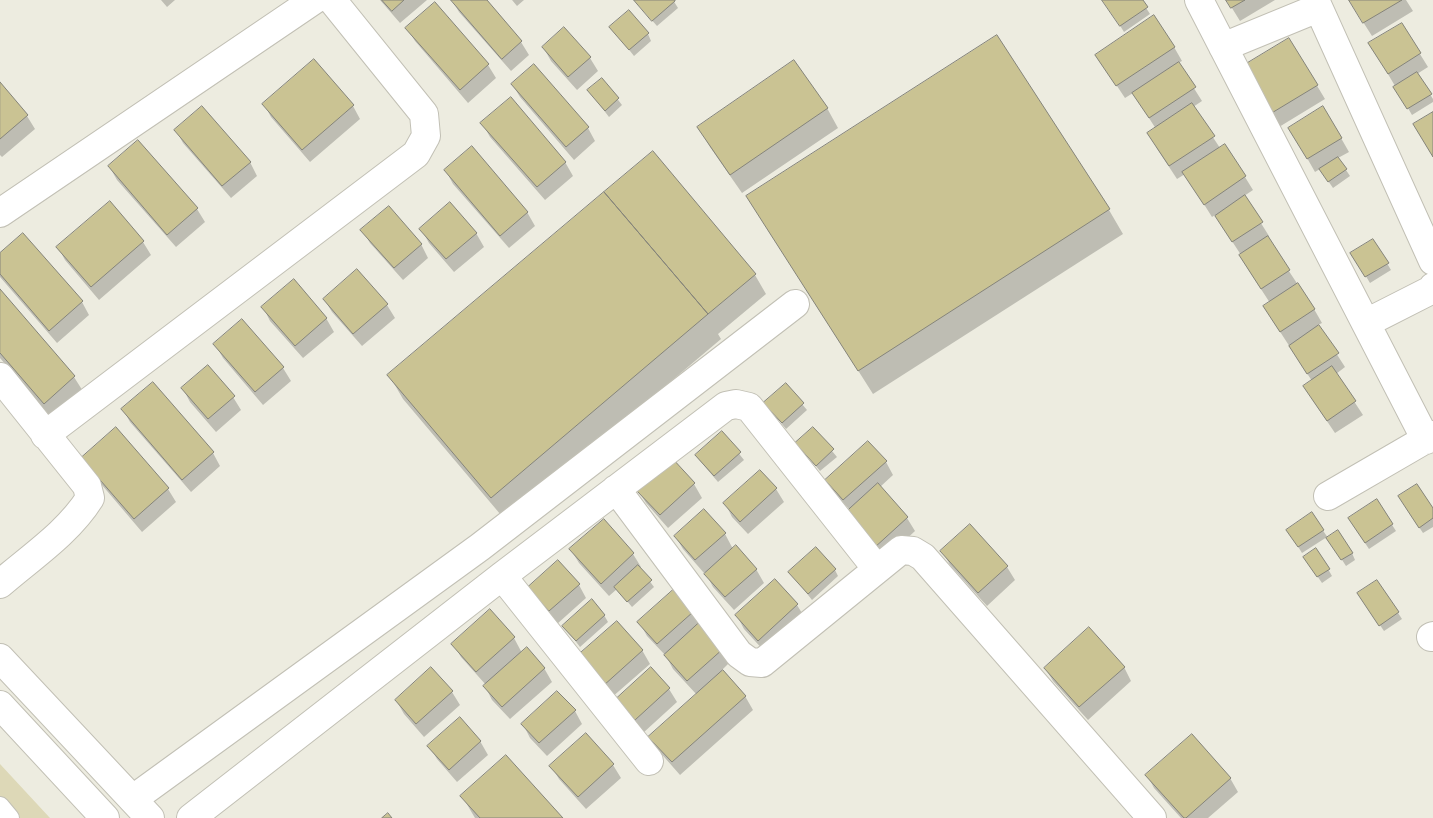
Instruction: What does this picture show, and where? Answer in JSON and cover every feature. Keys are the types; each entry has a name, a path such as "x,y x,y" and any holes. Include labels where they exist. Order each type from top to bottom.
{"main road":[{"path":"0,212 314,0"},
{"path":"45,436 416,154 426,136 424,114 332,0"},
{"path":"1199,0 1366,323 1430,438 1328,496"},
{"path":"1223,46 1317,4 1433,261"},
{"path":"1366,323 1431,290 1433,287"},
{"path":"0,658 142,809 795,304"},
{"path":"0,377 45,436 87,486 90,498 68,525 0,584"},
{"path":"191,818 502,576 726,406 736,404 749,407 877,569"},
{"path":"616,489 739,654 750,662 762,662 901,550 913,551 923,557 1152,818"},
{"path":"502,576 649,760"},
{"path":"0,705 105,818"}],"lane":[{"path":"0,806 10,818"}],"shaded area":[{"path":"0,764 50,818 0,818"}],"building":[{"path":"382,0 404,0 392,11"},
{"path":"451,0 487,0 522,41 502,59"},
{"path":"634,0 675,0 675,1 652,21"},
{"path":"1102,0 1143,0 1148,7 1120,26"},
{"path":"1226,0 1245,0 1231,8"},
{"path":"1349,0 1402,0 1363,23"},
{"path":"435,2 489,64 460,90 405,28"},
{"path":"629,10 649,33 629,50 609,27"},
{"path":"1154,15 1175,47 1116,86 1095,55"},
{"path":"1402,23 1421,53 1388,74 1368,43"},
{"path":"564,27 591,57 568,77 542,47"},
{"path":"997,35 1110,209 858,371 746,196"},
{"path":"1289,38 1318,85 1270,114 1241,67"},
{"path":"314,59 354,105 302,150 262,104"},
{"path":"794,60 828,108 730,175 697,127"},
{"path":"1179,62 1196,87 1149,118 1132,93"},
{"path":"534,64 589,127 566,147 511,84"},
{"path":"1417,72 1432,94 1407,109 1393,87"},
{"path":"602,78 619,98 605,111 587,90"},
{"path":"0,82 28,115 0,139"},
{"path":"511,97 566,162 537,187 480,123"},
{"path":"1192,103 1215,136 1169,166 1147,133"},
{"path":"202,106 251,162 222,186 174,130"},
{"path":"1323,106 1342,138 1307,159 1288,128"},
{"path":"1433,112 1433,157 1413,124"},
{"path":"138,140 198,208 167,235 108,166"},
{"path":"1225,144 1246,176 1204,205 1182,172"},
{"path":"472,146 528,212 500,236 444,170"},
{"path":"653,151 756,274 708,314 604,192"},
{"path":"1338,157 1347,169 1328,182 1319,169"},
{"path":"604,192 708,314 491,498 387,375"},
{"path":"1245,195 1263,222 1232,242 1215,216"},
{"path":"110,201 144,241 91,287 56,247"},
{"path":"450,202 477,233 446,259 419,229"},
{"path":"389,206 422,244 394,268 360,230"},
{"path":"23,233 83,301 49,331 0,274 0,253"},
{"path":"1268,236 1290,270 1261,289 1239,255"},
{"path":"1373,239 1389,263 1365,277 1350,253"},
{"path":"357,269 388,304 353,334 323,299"},
{"path":"294,279 327,318 295,346 261,307"},
{"path":"1298,283 1315,309 1280,332 1263,306"},
{"path":"0,289 75,376 44,404 0,353"},
{"path":"242,319 284,367 255,392 213,344"},
{"path":"1319,325 1339,353 1307,374 1289,346"},
{"path":"208,365 235,396 208,419 181,388"},
{"path":"1332,366 1356,401 1327,421 1303,386"},
{"path":"153,382 214,452 182,480 121,409"},
{"path":"786,383 804,403 782,423 763,403"},
{"path":"116,427 169,488 134,519 81,458"},
{"path":"813,427 834,449 816,466 795,443"},
{"path":"722,431 741,452 714,476 695,455"},
{"path":"868,441 887,461 843,500 825,480"},
{"path":"672,458 695,483 660,515 636,490"},
{"path":"760,470 777,488 740,522 723,503"},
{"path":"878,483 908,517 874,548 844,514"},
{"path":"1417,484 1433,508 1433,518 1419,528 1398,496"},
{"path":"1377,499 1393,524 1365,543 1348,518"},
{"path":"704,509 726,533 695,560 674,536"},
{"path":"1312,512 1324,530 1298,547 1286,530"},
{"path":"604,519 634,553 601,584 569,549"},
{"path":"970,524 1008,566 978,593 940,551"},
{"path":"1338,530 1353,553 1341,560 1326,538"},
{"path":"736,545 757,569 725,597 704,574"},
{"path":"816,547 836,569 808,594 788,572"},
{"path":"1316,548 1330,569 1317,577 1303,557"},
{"path":"558,560 580,584 549,611 527,588"},
{"path":"638,565 652,580 627,602 614,587"},
{"path":"775,579 798,604 758,641 735,615"},
{"path":"1377,580 1399,612 1379,626 1357,593"},
{"path":"673,590 693,612 657,644 637,622"},
{"path":"592,599 605,615 576,641 562,626"},
{"path":"490,609 515,637 476,672 451,644"},
{"path":"617,621 643,650 603,686 577,656"},
{"path":"700,622 724,648 687,681 664,655"},
{"path":"1089,627 1125,667 1079,707 1044,668"},
{"path":"527,647 545,668 502,707 483,686"},
{"path":"431,667 453,691 416,724 395,700"},
{"path":"651,667 670,688 635,720 616,699"},
{"path":"723,670 746,696 672,762 648,737"},
{"path":"557,691 576,710 539,743 521,724"},
{"path":"460,717 481,741 449,770 427,746"},
{"path":"586,733 614,764 578,797 549,766"},
{"path":"1192,734 1231,778 1184,818 1145,775"},
{"path":"506,755 563,818 480,818 460,796"},
{"path":"388,813 392,818 382,818"}]}
